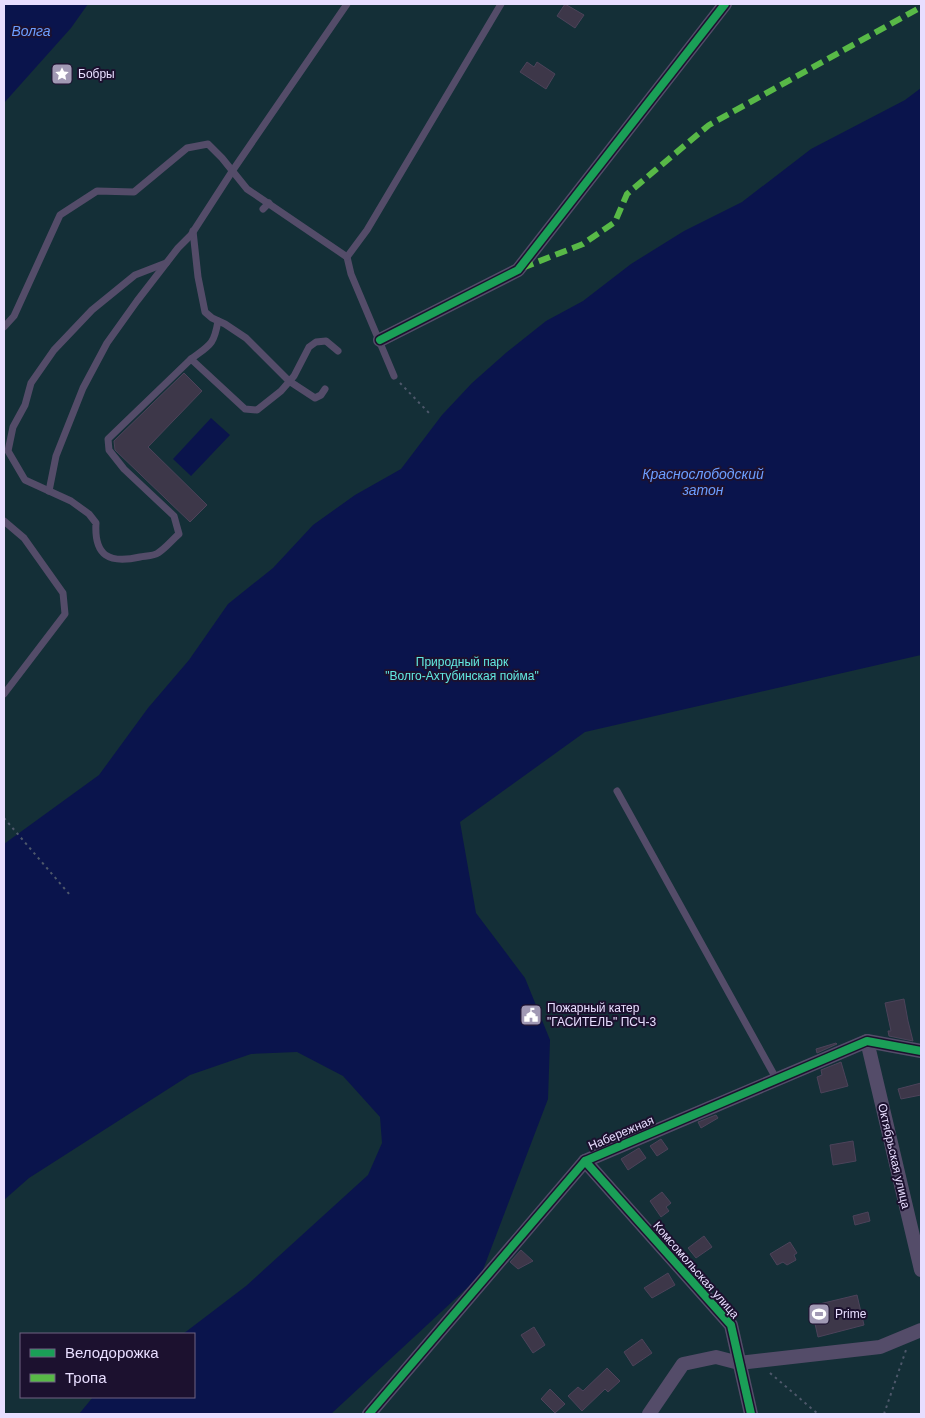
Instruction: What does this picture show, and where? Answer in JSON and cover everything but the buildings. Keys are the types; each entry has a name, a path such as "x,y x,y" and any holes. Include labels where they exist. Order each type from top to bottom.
{"street":[{"path":"380,340 518,270 725,4"},
{"path":"867,1041 921,1051"},
{"name":"Набережная","path":"369,1414 585,1161 867,1041"},
{"name":"Октябрьская улица","path":"867,1041 921,1270"},
{"name":"Комсомольская улица","path":"585,1161 731,1325 751,1414"},
{"path":"649,1414 683,1364 716,1357 739,1363 880,1347 916,1333"}],"lane":[{"path":"49,491 56,456 83,388 108,343 166,263 194,231 233,170 347,4"},
{"path":"347,257 367,230 501,4"},
{"path":"4,327 14,316 60,215 97,190 134,192 187,148 208,144 233,170 247,189 266,206 347,257 351,274 394,376"},
{"path":"194,231 198,277 204,312 246,338 289,382 315,398 321,395 325,389"},
{"path":"166,263 135,275 92,310 54,350 31,383 25,405 14,427 8,451 25,480 71,501 89,514 96,523 95,538 98,547 107,557 127,560 157,554 179,534 174,516 124,469 109,450 108,438 191,359 211,344 216,334 218,321"},
{"path":"191,359 245,408 257,410 281,391 294,376 309,346 316,342 326,341 338,351"},
{"path":"4,521 24,538 63,593 65,614 4,694"},
{"path":"617,791 778,1080"}],"path":[{"path":"394,376 429,413"},
{"path":"4,818 70,895"},
{"path":"884,1414 916,1333"},
{"path":"756,1361 818,1414"}],"green space":[{"name":"Природный парк \"Волго-Ахтубинская пойма\"","path":"4,4 921,4 921,1414 4,1414"}],"water":[{"name":"Волга","path":"4,4 88,4 71,28 4,103"},
{"name":"Краснослободский затон","path":"921,88 921,655 585,732 460,822 476,913 525,978 550,1040 548,1099 481,1275 331,1414 79,1414 92,1398 195,1398 195,1333 184,1333 246,1286 368,1175 382,1143 380,1117 343,1076 297,1052 251,1054 190,1075 29,1178 4,1200 4,844 99,775 148,708 189,660 228,604 273,568 313,525 355,495 401,469 442,415 472,383 507,352 546,321 583,301 631,264 684,231 742,202 811,149 905,100"},
{"path":"211,418 230,435 191,476 173,459"}],"marked path":[{"path":"522,268 583,244 615,222 627,194 709,125 921,7"}],"cycle path":[{"path":"380,340 518,270 725,4"},
{"path":"369,1414 585,1161 867,1041 921,1051"},
{"path":"585,1161 731,1325 751,1414"}],"place":[{"name":"Бобры","path":"62,74"},
{"name":"Пожарный катер \"ГАСИТЕЛЬ\" ПСЧ-3","path":"531,1015"},
{"name":"Prime","path":"819,1314"}]}
